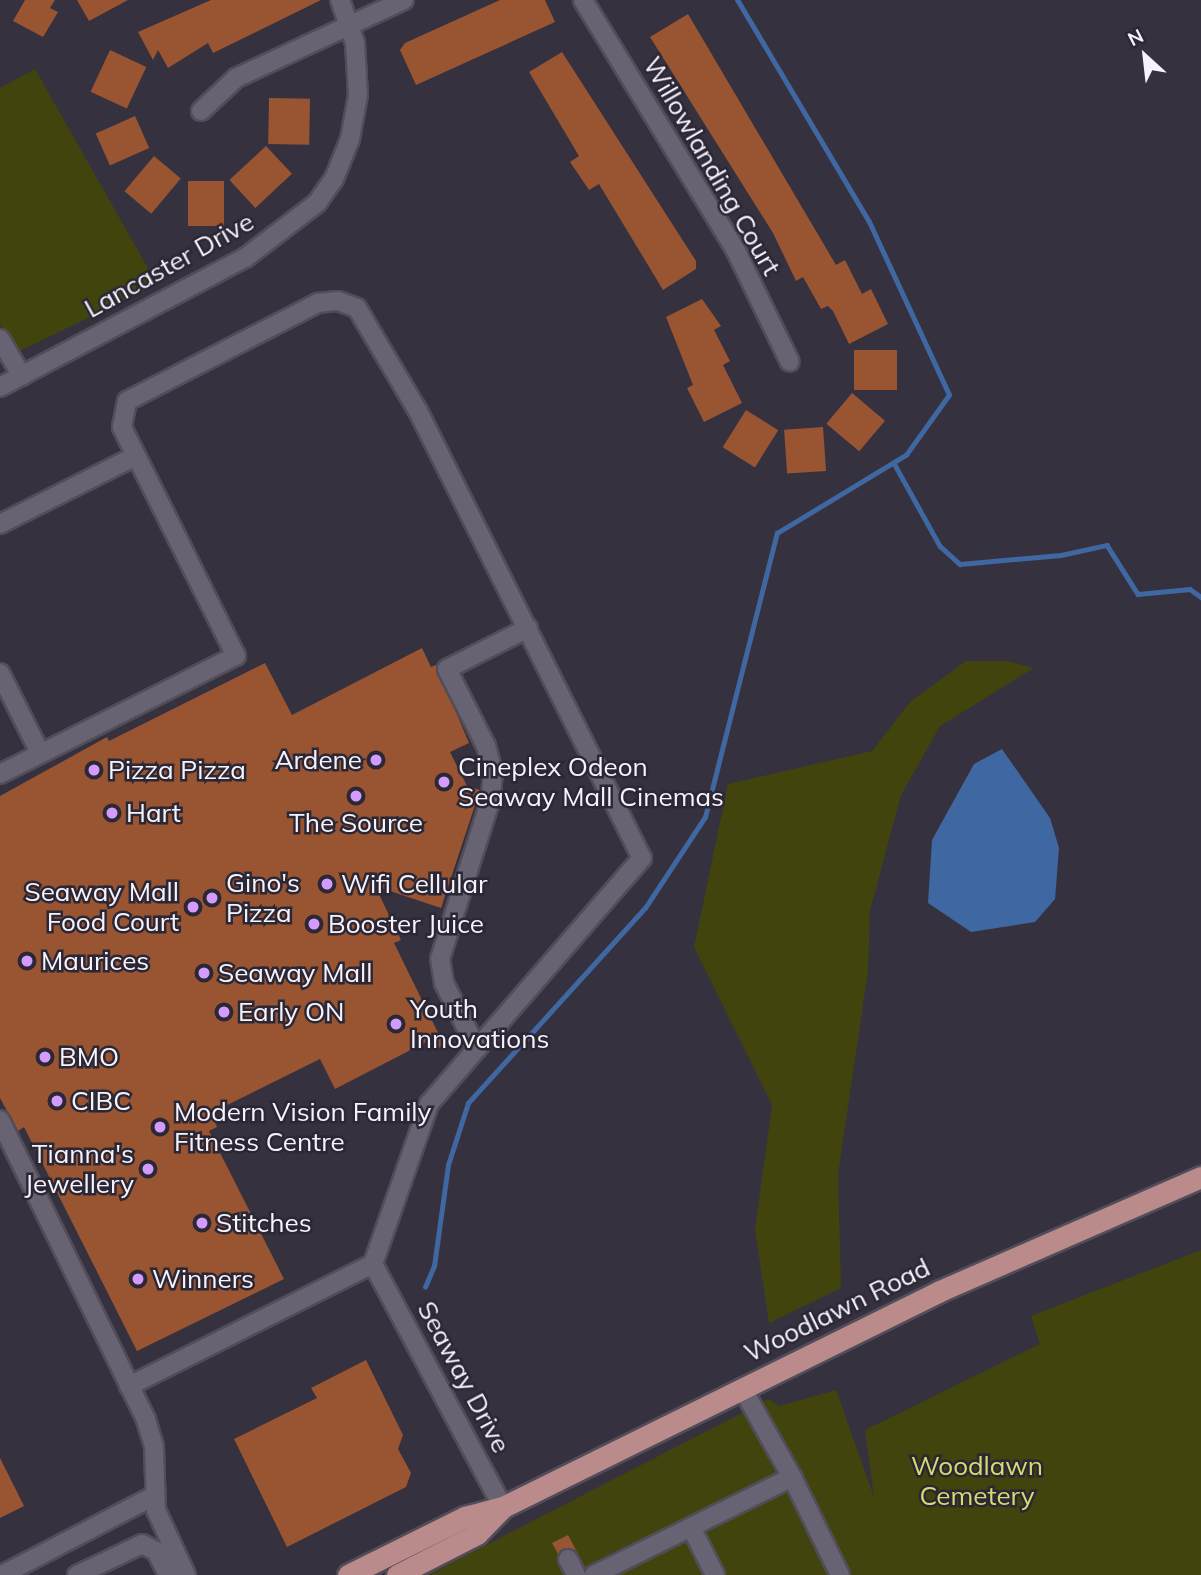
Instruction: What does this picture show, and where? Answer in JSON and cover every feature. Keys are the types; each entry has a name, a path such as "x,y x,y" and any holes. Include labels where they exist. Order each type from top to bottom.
{"main road":[{"name":"Woodlawn Road","path":"348,1575 465,1517 503,1507 964,1279 1201,1177"},
{"name":"Woodlawn Road","path":"397,1575 477,1534 503,1507"}],"street":[{"name":"Lancaster Drive","path":"0,387 245,258 317,203 334,179 355,117 359,69 349,24 340,0"},
{"path":"201,111 236,78 404,0"},
{"name":"Willowlanding Court","path":"583,0 736,251 790,362"},
{"path":"0,774 236,656 121,421 132,396 315,304 348,303 366,318 418,411 642,858 429,1104 374,1269 130,1386"},
{"path":"0,339 22,376"},
{"path":"0,524 136,456"},
{"path":"477,1049 444,984 440,958 491,798 493,772 486,746 447,669 528,628"},
{"path":"0,673 40,753"},
{"path":"0,1120 6,1149 130,1386 154,1447 154,1496 186,1575"},
{"name":"Seaway Drive","path":"374,1269 416,1335 503,1507"},
{"path":"742,1388 792,1477 841,1575"},
{"path":"594,1575 613,1571 691,1527 792,1477"},
{"path":"3,1575 154,1496"},
{"path":"691,1527 715,1575"},
{"path":"77,1575 144,1544 156,1551 168,1575"}],"green space":[{"path":"35,69 157,284 14,354 0,325 0,88"},
{"path":"966,661 1007,661 1034,668 940,726 901,795 870,911 868,971 838,1175 841,1288 769,1323 755,1230 772,1105 694,947 728,784 872,751 911,701"},
{"name":"Woodlawn Cemetery","path":"1201,1250 1201,1575 428,1575 769,1399 779,1406 836,1390 874,1497 865,1430 1040,1344 1031,1316"}],"water":[{"path":"1002,749 1050,818 1059,848 1055,899 1035,922 971,932 928,903 932,840 974,764"}],"building":[{"path":"25,0 55,0 50,8 58,12 43,37 13,21"},
{"path":"77,0 128,0 89,21"},
{"path":"211,0 321,0 213,53 208,43 168,68 158,50 153,60 138,32"},
{"path":"500,0 545,0 555,22 416,85 400,50 405,43"},
{"path":"688,14 836,265 845,260 862,294 871,289 888,324 849,344 833,311 828,306 821,309 803,277 796,281 773,233 650,37"},
{"path":"110,50 146,67 127,109 91,92"},
{"path":"562,52 696,261 696,269 663,290 599,184 589,190 570,162 579,156 529,72"},
{"path":"269,98 310,99 309,145 268,144"},
{"path":"135,116 149,148 110,165 96,133"},
{"path":"266,146 292,174 255,208 229,180"},
{"path":"154,156 181,178 151,214 124,191"},
{"path":"188,181 224,181 224,226 188,226"},
{"path":"702,299 721,326 714,330 730,361 723,365 742,403 704,422 687,388 693,385 666,317"},
{"path":"854,350 897,350 897,390 854,390"},
{"path":"852,393 885,421 859,451 826,424"},
{"path":"746,410 778,430 755,467 723,447"},
{"path":"823,427 826,471 787,474 784,430"},
{"name":"Seaway Mall","path":"422,648 431,667 436,665 469,743 450,752 467,786 480,790 441,908 375,886 401,940 394,943 444,1045 433,1051 428,1041 335,1089 320,1059 211,1113 217,1127 209,1131 284,1279 137,1351 24,1127 18,1131 0,1098 0,796 107,737 109,741 265,663 292,715"},
{"path":"366,1360 403,1435 398,1449 411,1473 406,1487 287,1547 234,1439 317,1398 311,1388"},
{"path":"0,1458 24,1506 0,1518"},
{"path":"568,1535 577,1552 568,1548 558,1554 552,1543"}],"waterway":[{"path":"425,1287 434,1266 448,1165 468,1103 645,908 705,817 777,533 906,455 949,395 869,222 737,0"},
{"path":"894,463 940,546 960,564 1061,555 1107,545 1138,594 1190,589 1201,597"}],"place":[{"name":"Ardene","path":"376,760"},
{"name":"Pizza Pizza","path":"94,770"},
{"name":"Cineplex Odeon Seaway Mall Cinemas","path":"444,782"},
{"name":"The Source","path":"356,796"},
{"name":"Hart","path":"112,813"},
{"name":"Wifi Cellular","path":"327,884"},
{"name":"Gino's Pizza","path":"212,898"},
{"name":"Seaway Mall Food Court","path":"193,907"},
{"name":"Booster Juice","path":"314,924"},
{"name":"Maurices","path":"27,961"},
{"name":"Seaway Mall","path":"204,973"},
{"name":"Early ON","path":"224,1012"},
{"name":"Youth Innovations","path":"396,1024"},
{"name":"BMO","path":"45,1057"},
{"name":"CIBC","path":"57,1101"},
{"name":"Modern Vision Family Fitness Centre","path":"160,1127"},
{"name":"Tianna's Jewellery","path":"148,1169"},
{"name":"Stitches","path":"202,1223"},
{"name":"Winners","path":"138,1279"}]}
